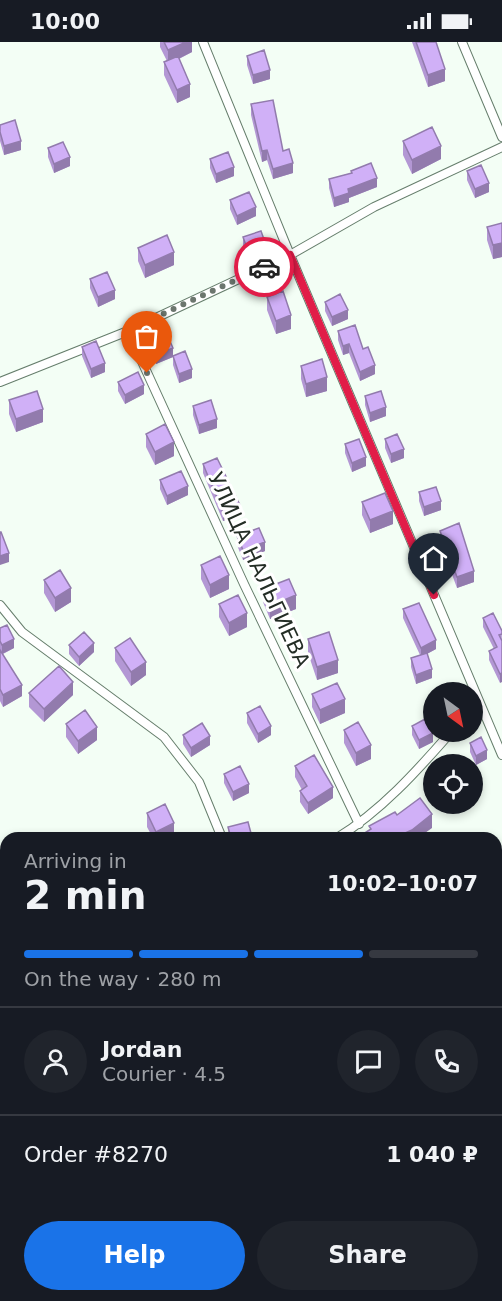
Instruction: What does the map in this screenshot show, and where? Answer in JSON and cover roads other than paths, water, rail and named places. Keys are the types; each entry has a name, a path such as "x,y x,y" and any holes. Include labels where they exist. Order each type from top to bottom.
{"street":[{"path":"203,42 466,682"},
{"path":"462,42 502,137"},
{"path":"0,382 128,330 290,255 374,207 502,147"},
{"name":"УЛИЦА НАЛЬГИЕВА","path":"128,330 244,584 360,824"},
{"path":"0,605 22,632 164,737 199,782 220,832"},
{"path":"483,719 502,755"},
{"path":"347,832 360,824 442,742"}]}
